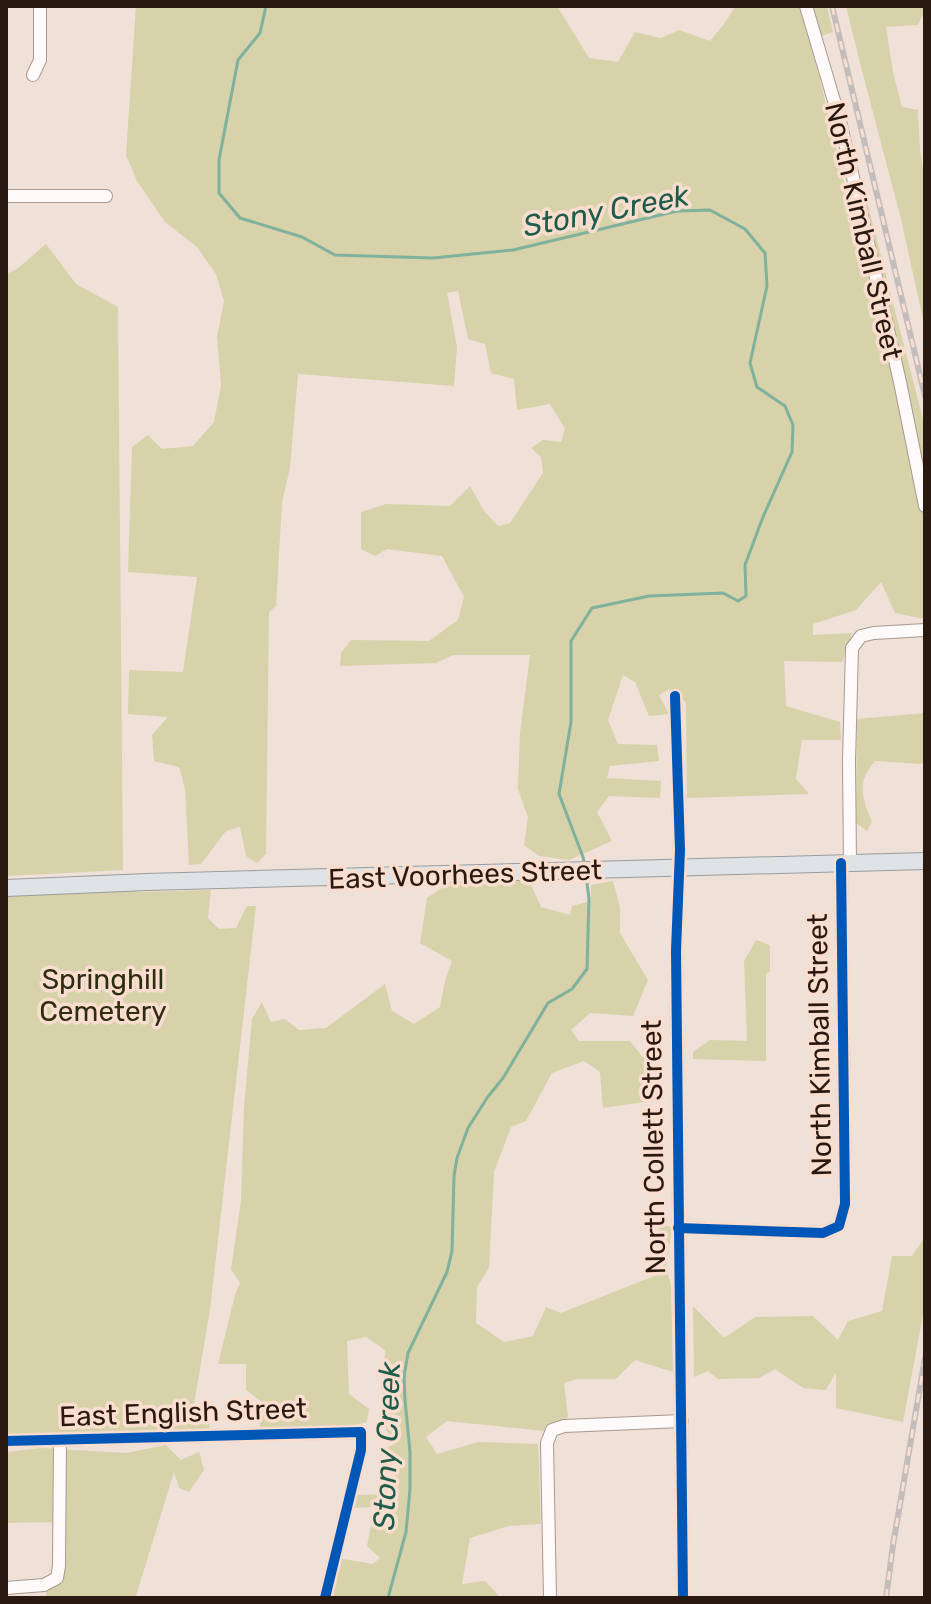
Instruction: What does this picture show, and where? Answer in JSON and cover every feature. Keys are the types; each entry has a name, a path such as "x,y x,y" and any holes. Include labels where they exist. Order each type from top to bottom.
{"main road":[{"name":"East Voorhees Street","path":"6,888 925,861"}],"street":[{"path":"33,75 40,60 40,6"},
{"name":"North Kimball Street","path":"806,6 840,121 925,506"},
{"path":"6,196 106,196"},
{"name":"North Kimball Street","path":"678,1228 823,1233 839,1226 845,1204 846,863 852,648 861,636 925,630"},
{"name":"North Collett Street","path":"675,696 679,867 676,950 683,1598"},
{"path":"550,1598 547,1443 552,1430 564,1426 682,1421"},
{"name":"East English Street","path":"6,1441 361,1432 361,1450 325,1598"},
{"path":"6,1588 44,1585 57,1578 60,1440"}],"green space":[{"path":"136,6 557,6 589,58 618,62 635,32 661,38 679,30 710,41 735,7 827,6 833,32 809,40 849,204 868,205 925,427 925,616 924,619 895,613 881,582 856,610 813,624 813,635 852,633 842,662 784,661 786,706 840,722 841,740 802,740 796,779 809,794 687,798 686,702 669,689 659,695 669,714 649,716 635,682 623,675 608,720 618,744 657,745 659,761 610,766 607,778 661,781 660,798 609,796 597,812 612,841 569,860 539,856 524,845 528,817 518,789 520,733 530,655 453,655 436,663 340,666 341,653 351,640 429,641 458,620 464,597 442,556 387,549 375,556 361,549 361,512 386,504 450,506 470,486 484,511 498,526 510,523 543,473 541,457 531,448 543,440 561,442 565,429 550,404 517,410 514,379 491,373 485,344 468,339 458,291 447,293 457,347 454,386 298,374 290,468 282,502 276,606 269,612 266,854 257,863 246,856 240,827 226,831 201,864 189,865 185,788 179,767 154,761 152,735 168,717 128,714 129,670 183,672 197,577 128,572 132,447 148,435 162,449 193,446 214,422 221,385 217,337 224,301 216,274 197,247 165,222 137,181 126,155"},
{"path":"846,6 920,6 925,11 918,25 886,27 902,107 918,110 925,185 925,328 901,219"},
{"path":"46,244 76,284 118,307 123,870 6,876 6,274 17,269"},
{"path":"925,713 925,761 921,764 875,761 865,776 864,798 872,822 867,831 856,823 857,719"},
{"path":"528,878 541,907 570,915 572,906 591,901 591,885 613,881 620,908 620,933 648,980 633,1016 590,1013 571,1030 579,1041 630,1041 653,1070 658,1100 603,1108 600,1072 584,1061 552,1073 526,1121 511,1127 494,1172 489,1268 477,1287 476,1323 504,1342 533,1336 546,1307 561,1313 654,1276 660,1223 672,1228 666,1267 671,1285 673,1372 635,1360 616,1379 577,1379 564,1383 568,1417 544,1431 447,1421 426,1437 437,1454 478,1442 538,1444 541,1524 509,1526 470,1538 462,1584 485,1581 501,1598 328,1598 337,1558 373,1564 380,1558 367,1546 372,1521 388,1506 354,1508 356,1495 392,1494 396,1463 383,1463 381,1450 395,1444 386,1430 387,1407 383,1396 385,1350 366,1337 347,1341 349,1394 369,1409 367,1422 349,1427 260,1430 260,1420 269,1407 246,1390 246,1364 218,1364 240,1283 231,1269 241,1201 244,1108 252,1019 262,1002 271,1022 285,1019 299,1030 326,1028 385,984 392,1011 414,1024 440,1007 452,961 420,943 427,898 448,884"},
{"name":"Springhill Cemetery","path":"124,889 141,892 211,890 208,918 219,929 236,928 247,906 256,906 210,1310 193,1410 210,1418 209,1430 6,1435 6,894"},
{"path":"756,940 770,945 770,972 766,973 766,1061 693,1059 693,1052 710,1040 747,1041 744,961"},
{"path":"925,1237 925,1304 903,1422 836,1408 836,1372 826,1390 803,1388 775,1369 759,1378 718,1379 708,1371 694,1377 693,1306 724,1338 755,1317 813,1316 838,1340 848,1321 882,1311 892,1256 912,1256"},
{"path":"166,1445 181,1460 199,1452 204,1470 189,1492 179,1488 174,1472 136,1596 138,1598 46,1598 46,1589 64,1575 63,1522 6,1523 6,1452 42,1448 126,1453"}],"waterway":[{"name":"Stony Creek","path":"266,6 260,33 238,60 219,160 219,193 240,218 302,237 335,255 433,258 513,250 677,211 710,210 745,229 765,253 767,286 750,363 757,387 785,406 793,425 792,452 745,565 746,596 738,601 723,593 649,596 592,608 571,641 571,722 559,794 585,866"},
{"name":"Stony Creek","path":"388,1598 406,1532 410,1489 404,1377 408,1353 447,1272 452,1251 457,1158 468,1128 503,1078 548,1003 572,989 587,969 589,898 586,877"}],"railway":[{"path":"832,6 925,396"},
{"path":"886,1598 925,1358"}],"cycle path":[{"path":"675,696 680,850 676,950 683,1598"},
{"path":"678,1228 823,1233 839,1226 845,1204 841,863"},
{"path":"6,1441 361,1432 361,1450 325,1598"}]}
